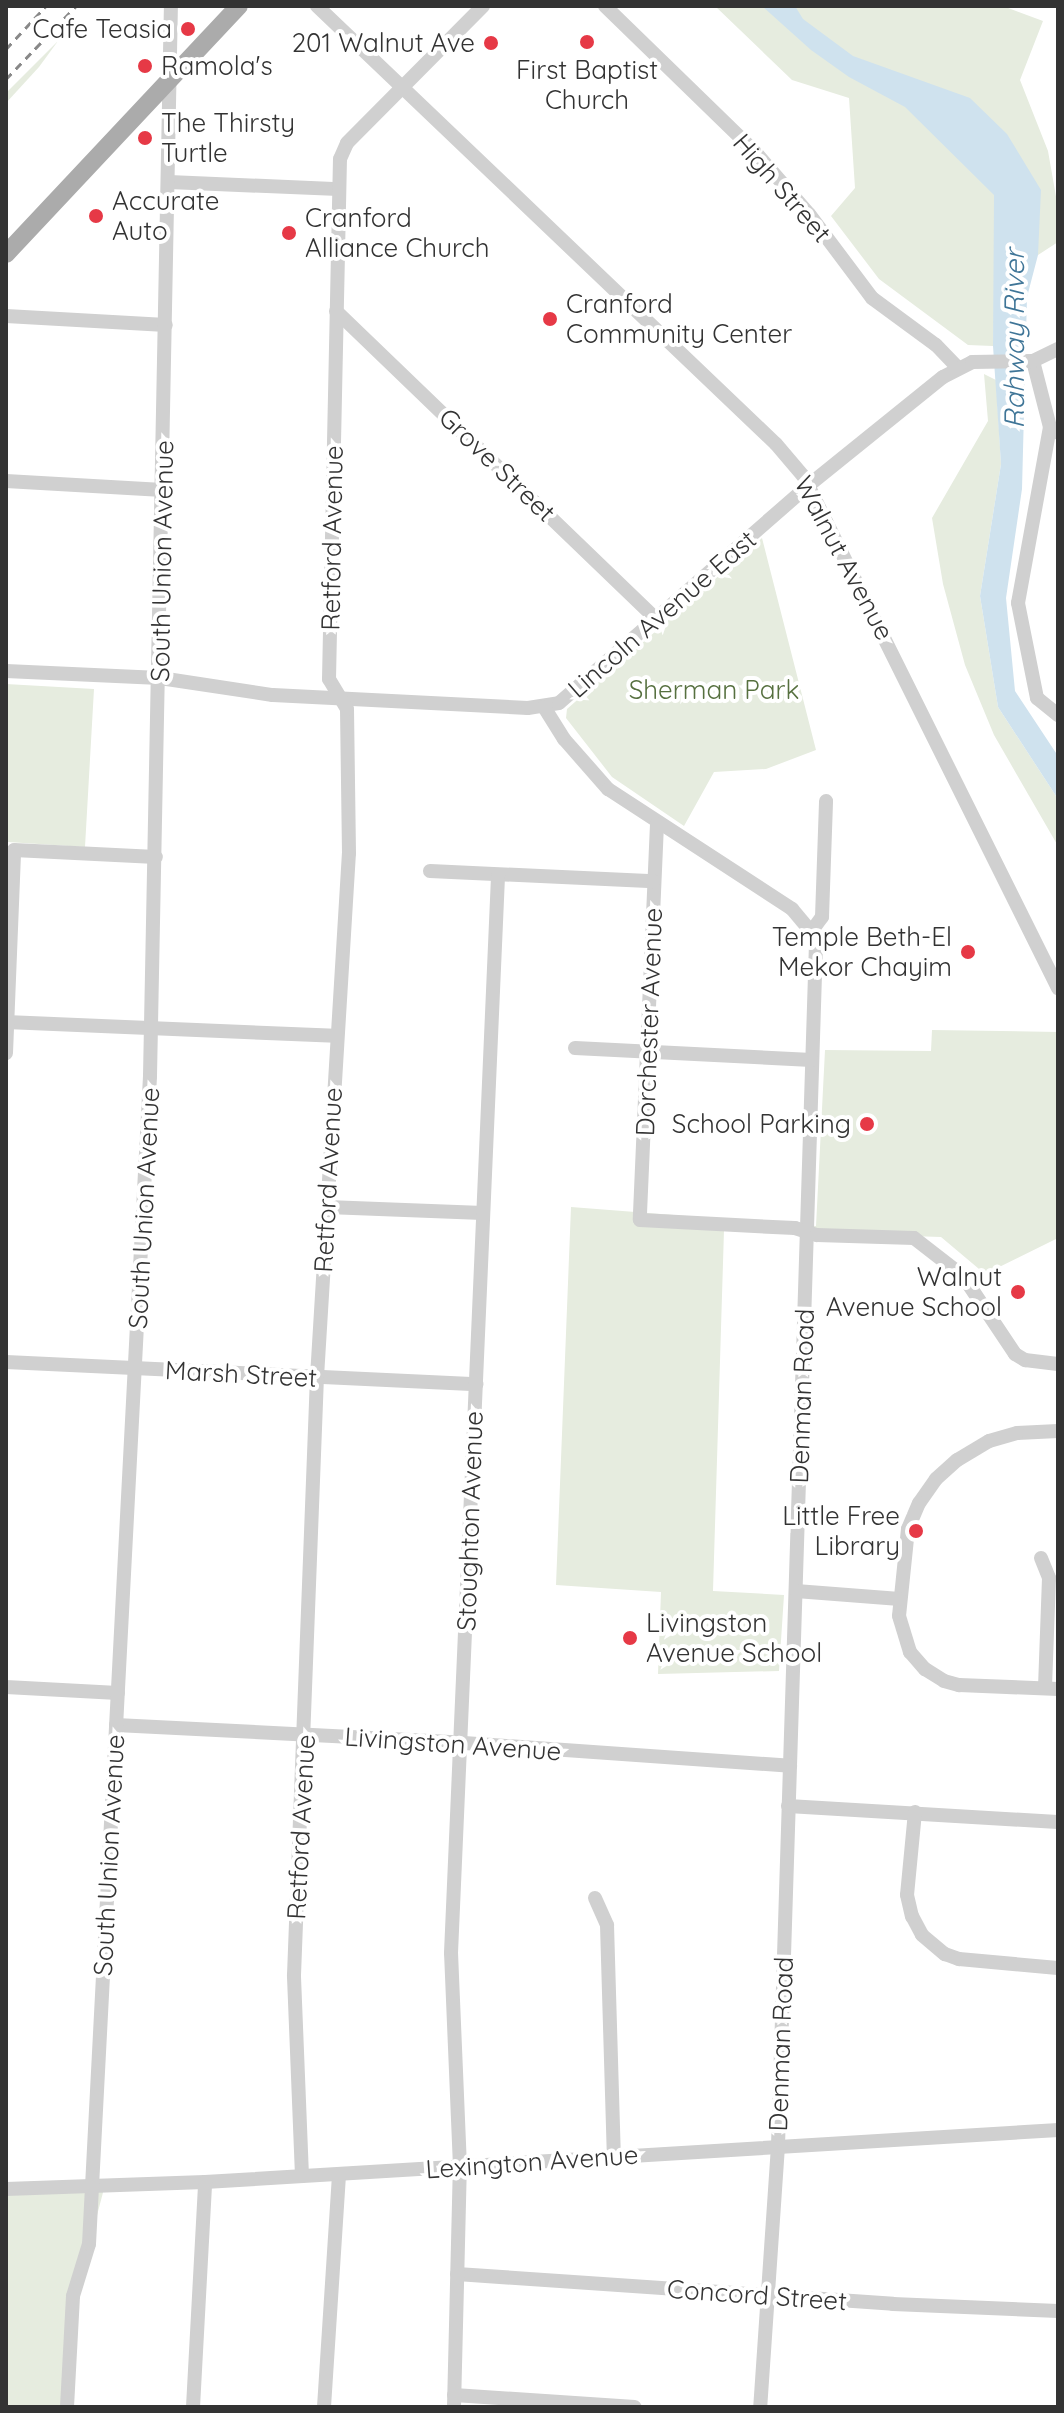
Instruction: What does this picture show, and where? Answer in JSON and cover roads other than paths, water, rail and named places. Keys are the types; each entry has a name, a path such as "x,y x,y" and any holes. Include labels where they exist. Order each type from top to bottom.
{"main road":[{"path":"6,254 239,6"}],"street":[{"name":"South Union Avenue","path":"67,2407 73,2296 89,2244 151,1029 171,6"},
{"name":"Walnut Avenue","path":"317,6 776,444 809,485 1058,988"},
{"name":"Retford Avenue","path":"302,2176 294,1975 306,1735 317,1377 335,1036 349,853 347,709 329,679 340,159 347,143 483,6"},
{"name":"High Street","path":"605,6 757,154 809,214 872,298 936,345 958,368"},
{"path":"169,182 339,189"},
{"name":"Grove Street","path":"336,311 657,620"},
{"path":"6,316 166,325"},
{"name":"Lincoln Avenue East","path":"6,671 160,678 273,695 544,707 571,695 809,485 958,368 987,360 1030,361 1058,349"},
{"path":"1030,361 1054,430 1018,603 1037,698 1058,715"},
{"path":"6,481 163,490"},
{"path":"544,707 588,768 608,789 657,824 792,909 811,932 822,917 826,801"},
{"name":"Dorchester Avenue","path":"657,824 640,1220 806,1231"},
{"path":"6,1053 14,850 156,857"},
{"path":"430,871 654,881"},
{"name":"Stoughton Avenue","path":"454,2401 460,2167 451,1953 498,875"},
{"name":"Denman Road","path":"760,2407 778,2146 817,954 811,932"},
{"path":"7,1022 335,1036"},
{"path":"575,1048 812,1060"},
{"path":"327,1207 483,1213"},
{"path":"806,1231 817,1235 920,1240 963,1276 1015,1354 1025,1360 1058,1364"},
{"name":"Marsh Street","path":"6,1362 476,1384"},
{"path":"1041,1558 1049,1578 1051,1688 959,1685 931,1674 914,1658 903,1639 900,1599 908,1529 919,1503 936,1479 957,1460 989,1441 1017,1433 1058,1431"},
{"path":"796,1591 900,1599"},
{"path":"6,1687 118,1693"},
{"name":"Livingston Avenue","path":"116,1725 461,1743 790,1766"},
{"path":"788,1806 1058,1822"},
{"path":"915,1812 907,1895 912,1916 922,1935 945,1954 959,1959 1058,1968"},
{"path":"595,1898 607,1925 614,2157"},
{"name":"Lexington Avenue","path":"6,2189 205,2182 1058,2130"},
{"path":"324,2407 339,2174"},
{"path":"193,2407 205,2182"},
{"name":"Concord Street","path":"457,2274 768,2296 1058,2311"},
{"path":"454,2401 635,2407"}],"water":[{"name":"Rahway River","path":"762,6 795,6 803,19 853,56 970,98 1007,134 1041,190 1038,255 1027,297 1022,489 1006,598 1015,691 1058,756 1058,799 998,707 980,596 1001,464 993,346 994,195 905,107 849,77 811,50"}],"railway":[{"path":"6,49 46,6"},
{"path":"6,79 76,6"}],"place":[{"name":"Cafe Teasia","path":"188,29"},
{"name":"First Baptist Church","path":"587,42"},
{"name":"201 Walnut Ave","path":"491,43"},
{"name":"Ramola's","path":"145,66"},
{"name":"The Thirsty Turtle","path":"145,138"},
{"name":"Accurate Auto","path":"96,216"},
{"name":"Cranford Alliance Church","path":"289,233"},
{"name":"Cranford Community Center","path":"550,319"},
{"name":"Temple Beth-El Mekor Chayim","path":"968,952"},
{"name":"School Parking","path":"867,1124"},
{"name":"Walnut Avenue School","path":"1018,1292"},
{"name":"Little Free Library","path":"916,1531"},
{"name":"Livingston Avenue School","path":"630,1638"}],"park label":[{"name":"Sherman Park","path":"714,690"}]}
